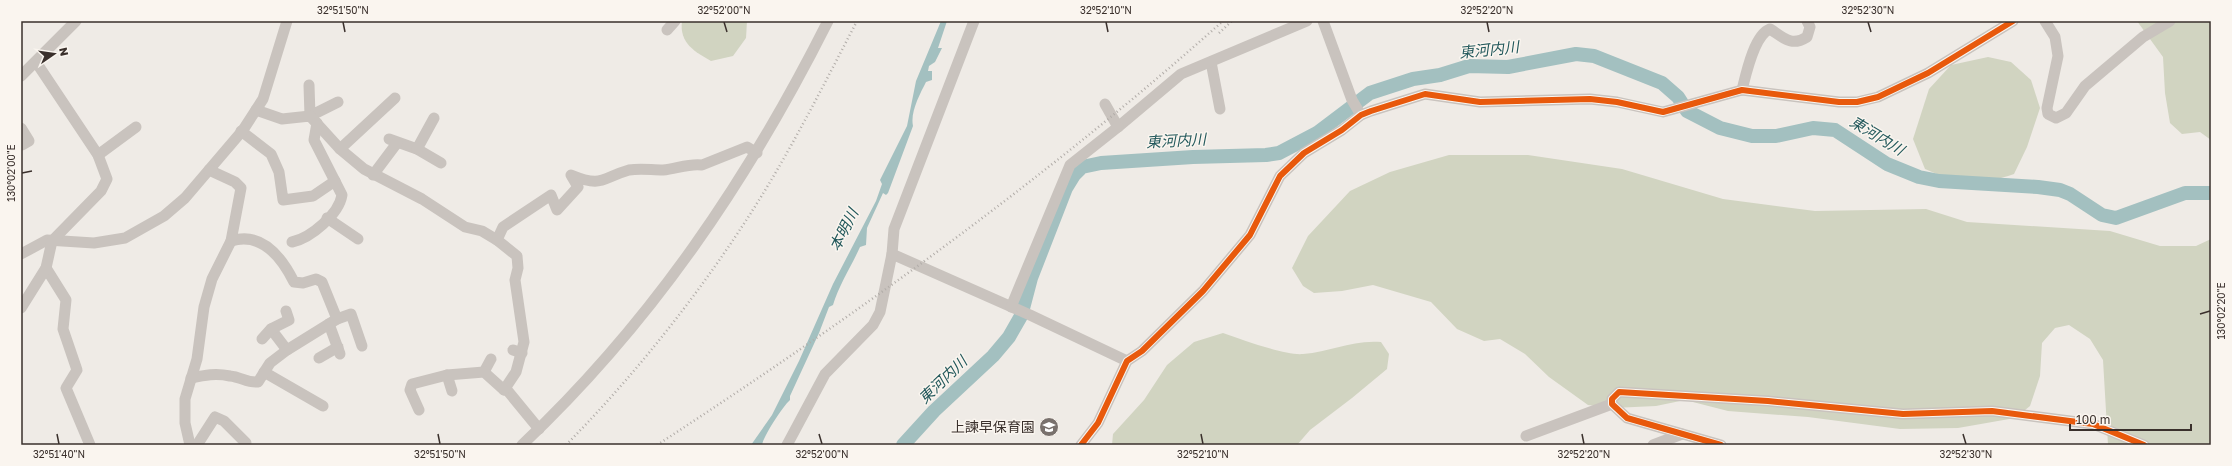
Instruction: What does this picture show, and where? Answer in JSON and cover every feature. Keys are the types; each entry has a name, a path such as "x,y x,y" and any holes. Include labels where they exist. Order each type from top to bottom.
{"street":[{"path":"21,76 74,21"},
{"path":"21,254 47,240 52,242 94,243 126,238 164,216 185,198 241,131 256,110 267,90 287,21"},
{"path":"667,30 675,21"},
{"path":"522,445 592,373 671,279 723,206 757,153 794,88 828,21"},
{"path":"787,445 825,374 873,325 880,312 892,254 894,229 974,21"},
{"path":"1015,308 1070,165 1181,74 1307,21"},
{"path":"1323,21 1352,100 1361,114"},
{"path":"1742,90 1746,70 1759,38 1764,31 1770,29 1792,42 1800,41 1807,37 1810,27 1807,21"},
{"path":"1081,445 1098,423 1127,361 1142,351 1223,268 1250,235 1280,176 1304,153 1342,130 1361,114 1388,104 1425,94 1480,102 1590,99 1617,102 1663,112 1742,90 1839,102 1857,102 1878,97 1928,73 2013,21"},
{"path":"2045,21 2056,37 2058,56 2047,108 2048,114 2056,118 2066,113 2085,86 2143,37 2170,21"},
{"path":"21,308 46,268 52,242 101,191 107,179 98,155 36,62"},
{"path":"1211,62 1220,109"},
{"path":"292,242 304,240 341,204 342,195 314,140 314,119 309,85"},
{"path":"340,149 395,98"},
{"path":"256,110 282,119 314,119 338,102"},
{"path":"1105,104 1118,127"},
{"path":"417,149 434,118"},
{"path":"314,119 340,149 355,163 373,175 422,199 465,227 482,231 497,240 517,256 518,268 515,280 519,349 516,372 504,390"},
{"path":"98,155 136,127"},
{"path":"21,128 29,141 22,145"},
{"path":"241,131 271,154 279,172 283,200 313,196 335,181"},
{"path":"373,175 393,141 417,149 440,163"},
{"path":"497,240 504,227 551,195 558,210 578,187 571,175 589,182 614,177 628,170 644,168 664,170 694,164 702,165 747,147 757,153"},
{"path":"190,445 184,410 185,399 197,359 204,307 212,279 231,242 241,188 235,182 209,170"},
{"path":"327,218 358,239"},
{"path":"231,242 238,239 248,240 267,246 280,257 294,282 303,283 316,279 322,282 333,321 339,351 319,358"},
{"path":"892,254 1015,308 1127,361"},
{"path":"46,268 66,300 64,329 77,370 66,388 90,445"},
{"path":"262,339 271,329 290,320 286,311"},
{"path":"191,378 213,374 232,376 250,383 258,382 270,364 287,350 333,321 351,314 362,346"},
{"path":"517,324 519,349"},
{"path":"271,329 287,350"},
{"path":"484,372 491,359"},
{"path":"264,372 323,406"},
{"path":"419,410 410,390 412,384 447,375 484,372 504,390 507,390 539,429"},
{"path":"447,375 452,391"},
{"path":"1612,404 1612,399 1619,392 1768,401 1903,414 1992,410 2093,424 2144,445"},
{"path":"1612,404 1627,418 1721,445"},
{"path":"1526,436 1612,404"},
{"path":"197,445 215,417 224,421 246,443"},
{"path":"1653,445 1682,434"}],"green space":[{"path":"682,21 747,21 746,38 733,56 711,61 689,46 683,35"},
{"path":"2137,21 2211,21 2211,140 2200,132 2182,134 2170,123 2165,93 2163,57"},
{"path":"1988,57 2011,62 2031,80 2040,108 2027,147 2014,174 1990,181 1969,182 1959,181 1925,169 1913,139 1929,89 1951,65"},
{"path":"1449,155 1528,155 1622,169 1723,199 1815,211 1926,209 1967,222 2110,231 2160,246 2196,246 2211,239 2211,443 2203,445 2108,445 2103,360 2090,339 2069,325 2055,328 2042,343 2040,376 2030,406 2015,418 1958,428 1900,429 1808,417 1728,411 1685,400 1656,406 1613,408 1588,405 1549,377 1525,354 1500,339 1484,341 1457,329 1431,302 1373,285 1342,291 1314,293 1303,286 1292,268 1308,236 1350,191 1390,172"},
{"path":"1223,333 1263,346 1295,354 1313,353 1350,344 1381,342 1389,354 1387,369 1310,430 1297,445 1112,445 1113,434 1144,400 1167,365 1194,342"}],"water":[{"path":"941,21 947,21 938,48 942,48 935,62 929,66 928,71 932,71 932,80 926,82 916,103 912,121 913,126 888,193 886,195 883,193 867,228 866,245 860,247 833,305 829,307 819,333 790,396 790,400 774,422 762,445 751,445 772,415 799,361 833,284 876,201 882,184 880,180 907,126 916,81"}],"waterway":[{"name":"東河内川","path":"903,445 934,411 993,356 1009,337 1021,316 1031,278 1066,188 1074,175 1082,167 1101,163 1193,157 1266,155 1279,153 1317,133 1370,93 1413,79 1440,75 1469,66 1508,67 1576,54 1594,56 1662,83 1678,97 1687,111 1720,128 1752,136 1776,136 1813,128 1835,130 1887,164 1919,177 1939,181 2038,187 2060,190 2070,194 2102,215 2116,218 2185,193 2211,193"}],"railway":[{"path":"566,445 639,365 685,308 727,249 762,195 791,146 857,21"},
{"path":"657,445 877,296 948,244 1088,135 1223,21"},
{"path":"1219,33 1232,21"}],"cycle path":[{"path":"1081,445 1098,423 1127,361 1142,351 1203,291 1250,235 1280,176 1304,153 1342,130 1361,115 1425,94 1480,102 1590,99 1617,102 1663,112 1742,90 1839,102 1857,102 1878,97 1928,73 2013,21"},
{"path":"1721,445 1627,418 1612,404 1612,399 1619,392 1768,401 1903,414 1992,411 2093,424 2144,445"}],"place":[{"name":"上諫早保育園","path":"1049,427"}],"water label":[{"name":"本明川","path":"844,230"}]}
